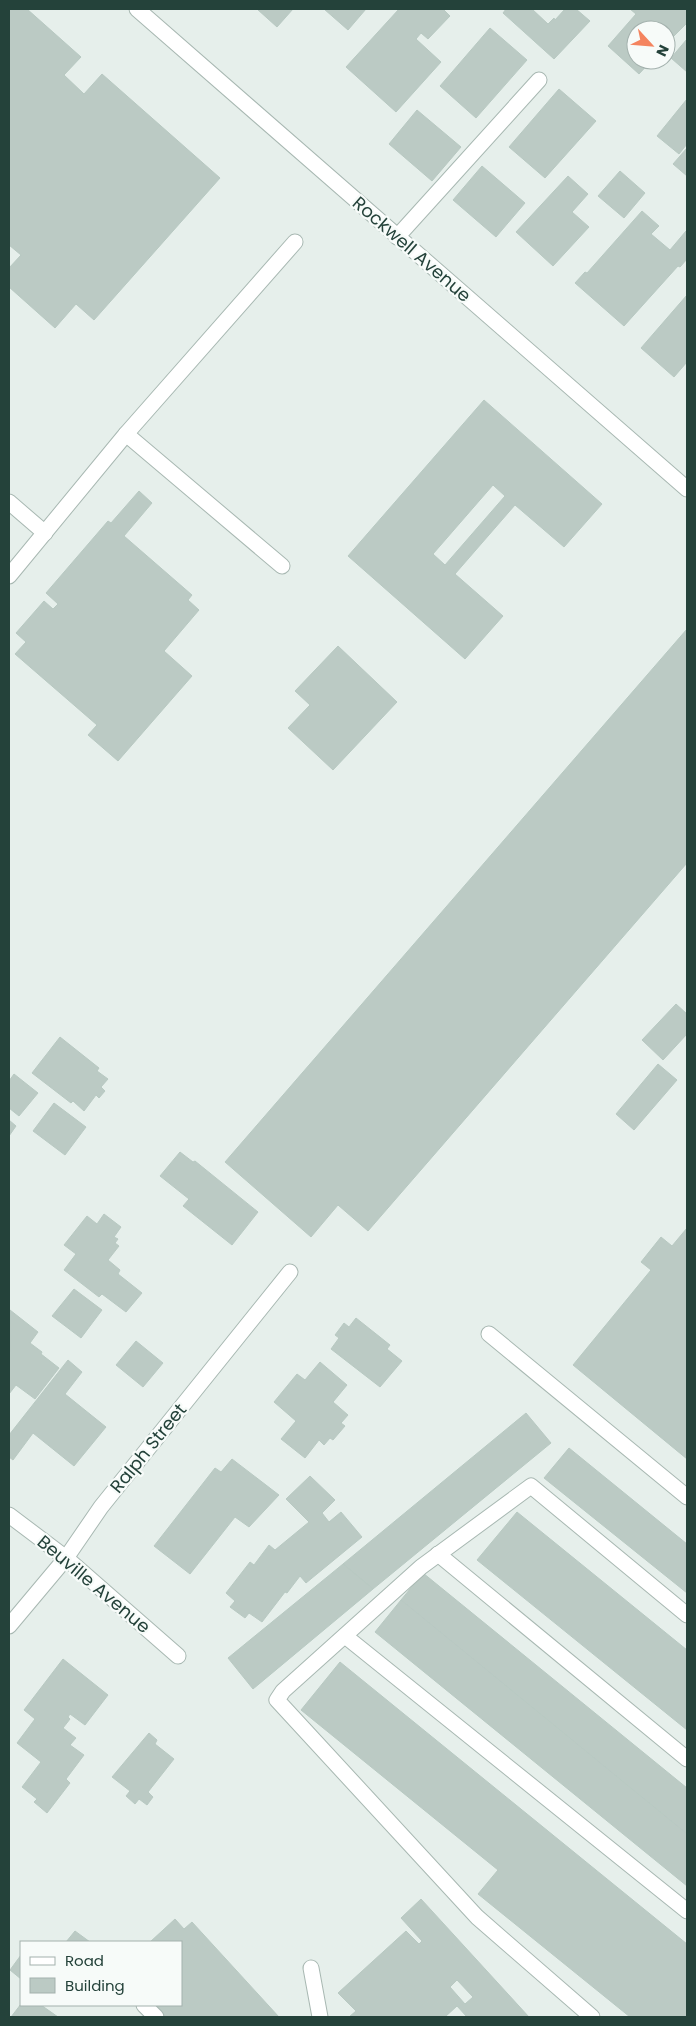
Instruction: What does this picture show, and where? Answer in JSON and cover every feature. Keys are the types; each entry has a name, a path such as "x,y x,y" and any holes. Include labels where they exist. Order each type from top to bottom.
{"street":[{"name":"Rockwell Avenue","path":"137,9 687,489"},
{"path":"398,237 539,80"},
{"path":"9,576 126,434 295,242"},
{"path":"126,434 282,566"},
{"path":"9,502 45,533"},
{"name":"Ralph Street","path":"9,1626 66,1558 101,1507 290,1272"},
{"path":"489,1334 687,1497"},
{"path":"592,2017 477,1917 277,1700 283,1691 421,1567 531,1486 687,1615"},
{"name":"Beuville Avenue","path":"9,1515 66,1558 178,1656"},
{"path":"438,1554 687,1759"},
{"path":"345,1636 687,1912"},
{"path":"311,1968 320,2017"},
{"path":"145,2006 156,2017"}],"building":[{"path":"9,9 27,9 81,57 64,75 84,94 102,74 220,178 94,320 76,304 55,328 9,287 9,268 21,255 9,245"},
{"path":"257,9 293,9 277,27"},
{"path":"324,9 366,9 348,30"},
{"path":"399,9 443,9 450,16 428,39 421,33 416,39 441,62 396,112 346,67"},
{"path":"506,9 532,9 548,24 554,18 555,20 565,9 576,9 590,21 554,59 503,13"},
{"path":"630,9 687,9 687,23 676,34 676,20 631,20 636,14"},
{"path":"626,25 626,62 608,46"},
{"path":"490,28 527,60 476,118 440,86"},
{"path":"687,39 687,72 676,62 676,52"},
{"path":"635,70 643,70 639,74"},
{"path":"559,89 596,121 545,178 509,147"},
{"path":"687,99 687,144 679,154 657,136"},
{"path":"417,110 461,147 432,181 389,144"},
{"path":"687,148 687,176 673,164"},
{"path":"482,166 525,203 496,237 453,200"},
{"path":"620,171 645,193 624,218 598,196"},
{"path":"568,176 588,194 572,212 589,227 553,266 516,232"},
{"path":"642,211 659,226 651,234 670,250 686,231 687,259 680,267 678,266 624,326 575,283 585,272 587,273"},
{"path":"687,295 687,362 674,377 641,348"},
{"path":"484,400 602,504 564,547 515,505 455,574 503,616 465,659 348,556","holes":["493,485 505,496 445,565 433,554"]},
{"path":"139,491 152,503 124,536 192,595 188,600 199,610 164,651 192,676 118,761 88,735 97,725 15,654 26,642 16,633 44,601 53,609 58,604 46,593 108,521 111,523"},
{"path":"687,629 687,863 368,1231 338,1205 311,1237 225,1162"},
{"path":"338,646 397,702 333,770 288,728 310,705 295,691"},
{"path":"676,1004 687,1014 687,1034 663,1060 642,1040"},
{"path":"60,1037 99,1068 97,1071 108,1079 101,1087 105,1091 99,1098 96,1095 84,1111 73,1101 71,1103 32,1073"},
{"path":"658,1064 677,1080 634,1130 616,1114"},
{"path":"14,1074 38,1093 19,1116 9,1108 9,1081"},
{"path":"54,1103 86,1127 65,1155 33,1131"},
{"path":"9,1120 16,1126 9,1136"},
{"path":"180,1152 193,1162 195,1161 258,1212 232,1245 183,1206 189,1199 160,1176"},
{"path":"104,1214 121,1227 114,1237 118,1239 115,1243 119,1246 108,1260 120,1270 118,1274 142,1293 126,1312 102,1294 99,1297 64,1270 76,1254 64,1245 87,1216 97,1224"},
{"path":"687,1228 687,1459 573,1365 651,1270 641,1262 661,1237 672,1246"},
{"path":"74,1289 102,1310 81,1338 52,1316"},
{"path":"10,1310 38,1332 30,1343 59,1368 35,1399 16,1385 9,1394"},
{"path":"356,1318 390,1345 387,1349 402,1361 380,1387 331,1349 339,1338 335,1335 344,1323 349,1327"},
{"path":"136,1341 163,1363 143,1387 116,1365"},
{"path":"68,1360 82,1372 65,1394 106,1427 74,1466 33,1433 13,1460 9,1457 9,1435"},
{"path":"320,1362 347,1385 333,1402 348,1415 341,1423 345,1426 333,1440 330,1438 324,1445 319,1440 305,1458 281,1439 296,1421 274,1402 297,1374 305,1380"},
{"path":"526,1413 551,1443 373,1589 343,1564"},
{"path":"569,1448 687,1544 687,1593 544,1478"},
{"path":"232,1459 279,1495 249,1527 235,1517 190,1574 154,1546 215,1468 221,1472"},
{"path":"310,1476 335,1500 322,1513 329,1522 341,1512 362,1537 306,1583 300,1576 262,1622 249,1613 245,1618 230,1607 235,1601 226,1593 250,1562 254,1565 269,1545 275,1550 309,1522 286,1499"},
{"path":"517,1512 687,1650 687,1730 477,1560"},
{"path":"343,1564 373,1589 253,1689 228,1658"},
{"path":"423,1573 687,1788 687,1834 401,1600"},
{"path":"401,1600 687,1834 687,1886 375,1632"},
{"path":"63,1659 108,1695 85,1725 70,1714 68,1717 70,1719 63,1728 76,1738 70,1745 84,1755 66,1779 70,1783 47,1813 34,1802 37,1799 22,1787 41,1762 17,1743 35,1719 24,1710"},
{"path":"340,1662 687,1944 687,2017 630,2017 478,1894 498,1870 301,1710"},
{"path":"149,1733 157,1740 155,1744 174,1759 148,1792 153,1797 147,1805 139,1799 135,1804 126,1796 130,1791 112,1777"},
{"path":"421,1899 529,2017 467,2017 457,2006 445,2017 349,2017 356,2011 338,1993 406,1931 419,1944 422,1941 401,1918","holes":["457,1980 473,1997 465,2004 450,1987"]},
{"path":"175,1919 184,1929 192,1922 279,2017 166,2017 156,2006 182,2006 182,1941 151,1941"},
{"path":"75,1931 89,1941 67,1941"},
{"path":"20,1956 20,1978 10,1970"},
{"path":"20,2005 42,2006 58,2017 11,2017"}]}
